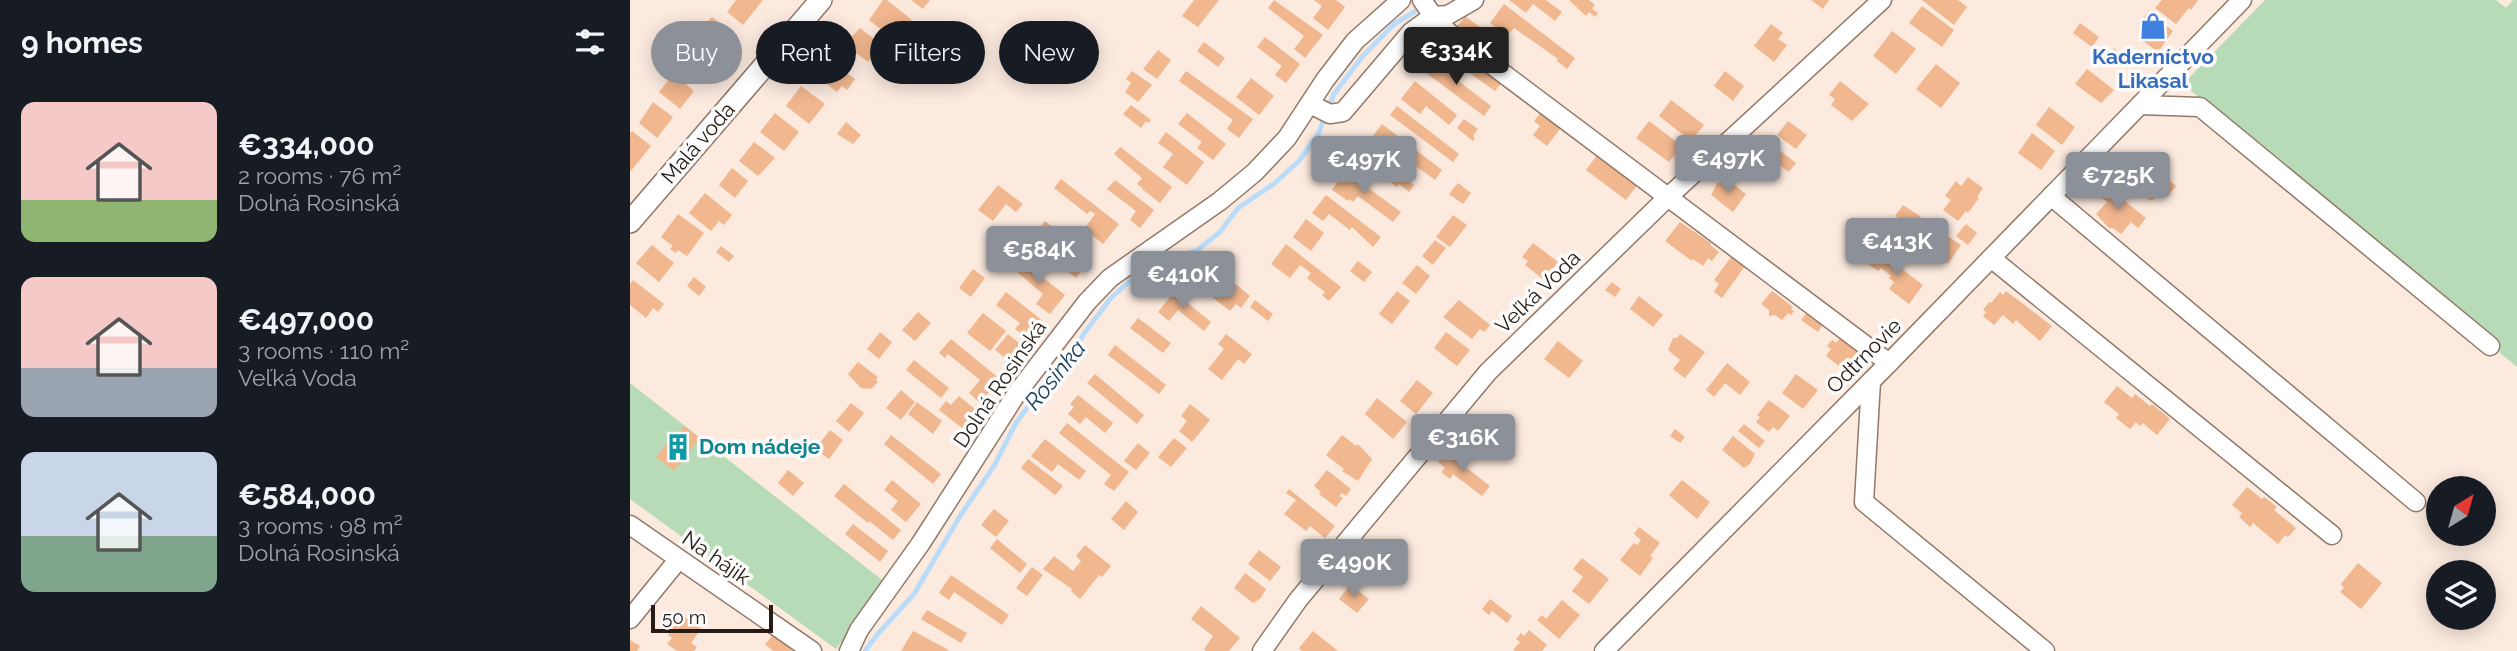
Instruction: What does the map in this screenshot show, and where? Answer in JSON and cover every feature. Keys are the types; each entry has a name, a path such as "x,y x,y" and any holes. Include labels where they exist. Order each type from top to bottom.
{"street":[{"name":"Malá voda","path":"630,222 821,0"},
{"name":"Dolná Rosinská","path":"849,651 859,629 921,543 1017,393 1080,310 1110,278 1240,186 1287,138 1321,110 1337,63 1355,41 1401,0"},
{"path":"1426,7 1448,15 1474,0"},
{"name":"Veľká Voda","path":"1262,651 1298,600 1488,372 1668,197 1882,0"},
{"name":"Odtrnovie","path":"1604,651 2242,0"},
{"path":"1321,110 1343,112 1411,32 1426,7"},
{"path":"1426,7 1448,32 1889,363"},
{"path":"2140,105 2200,107 2490,346"},
{"path":"2051,196 2416,502"},
{"path":"1991,258 2332,535"},
{"path":"1871,381 1864,502 2045,651"},
{"name":"Na hájik","path":"630,525 811,651"},
{"path":"630,619 678,560"}],"green space":[{"path":"2265,0 2496,0 2506,8 2513,0 2517,0 2517,367 2183,84"},
{"path":"630,383 886,583 836,649 630,499"}],"building":[{"path":"736,0 763,0 743,25 742,21 727,12"},
{"path":"883,0 887,0 912,20 870,21"},
{"path":"911,0 930,0 923,9"},
{"path":"1194,0 1219,0 1198,27 1182,16"},
{"path":"1274,0 1323,35 1305,58 1294,49 1304,36 1268,8"},
{"path":"1314,0 1336,0 1345,7 1328,30 1313,18 1322,6"},
{"path":"1509,0 1546,0 1562,12 1555,21 1533,4 1526,13"},
{"path":"1569,0 1589,0 1595,5 1592,9 1598,13 1595,17 1589,12 1586,16"},
{"path":"1811,0 1829,0 1823,9"},
{"path":"1922,0 1958,0 1967,7 1954,25"},
{"path":"2162,0 2198,0 2176,24 2155,8"},
{"path":"1504,4 1575,58 1567,69 1556,60 1558,59 1514,28 1507,36 1490,23"},
{"path":"1922,6 1954,30 1942,47 1909,23"},
{"path":"2148,12 2173,31 2158,52 2142,40 2149,31 2139,24"},
{"path":"1465,16 1481,28 1474,37 1469,34 1463,41 1452,33"},
{"path":"2080,23 2099,37 2092,47 2073,33"},
{"path":"1771,24 1783,33 1778,39 1787,45 1774,62 1754,46"},
{"path":"860,28 870,36 868,62 856,53 856,32"},
{"path":"1892,31 1916,49 1896,74 1873,56"},
{"path":"1265,37 1300,64 1286,83 1275,75 1282,66 1257,47"},
{"path":"1445,38 1503,81 1495,91 1451,60 1446,67 1432,56"},
{"path":"1204,42 1225,58 1218,67 1197,51"},
{"path":"2114,48 2119,52 2113,59 2108,56"},
{"path":"1158,50 1171,60 1157,79 1143,69"},
{"path":"1430,59 1491,106 1484,116 1422,70"},
{"path":"1936,64 1960,83 1941,108 1916,89"},
{"path":"2087,69 2114,90 2101,103 2075,84"},
{"path":"1132,71 1152,85 1138,102 1125,92 1131,83 1126,79"},
{"path":"1186,71 1253,119 1239,138 1227,129 1233,120 1179,81"},
{"path":"1725,71 1744,86 1733,101 1714,86"},
{"path":"1251,78 1274,96 1259,115 1236,97"},
{"path":"1415,81 1457,115 1449,125 1426,106 1420,114 1401,99"},
{"path":"1840,81 1869,104 1852,121 1831,105 1835,99 1829,95"},
{"path":"665,84 685,84 694,91 680,109 659,92"},
{"path":"827,84 851,84 847,90 842,86 837,92"},
{"path":"801,86 825,104 809,124 786,106"},
{"path":"1671,100 1704,125 1691,141 1659,116"},
{"path":"653,102 673,117 657,138 639,123"},
{"path":"1131,105 1151,120 1148,123 1146,121 1141,128 1123,114"},
{"path":"1397,106 1459,154 1453,162 1390,115"},
{"path":"2049,107 2075,127 2062,145 2036,125"},
{"path":"1542,111 1562,126 1547,146 1533,135 1540,126 1534,121"},
{"path":"775,113 799,132 784,151 760,132"},
{"path":"1187,113 1226,144 1213,160 1197,148 1202,142 1178,124"},
{"path":"1464,119 1478,129 1473,141 1457,128"},
{"path":"1649,121 1682,146 1669,162 1636,138"},
{"path":"1788,121 1807,135 1796,149 1777,135"},
{"path":"846,122 861,135 853,144 837,134"},
{"path":"1382,124 1442,170 1435,180 1388,146 1384,152 1369,141"},
{"path":"632,131 651,146 630,172 630,133"},
{"path":"1166,132 1204,162 1187,185 1163,167 1173,154 1158,143"},
{"path":"2032,133 2055,151 2041,170 2018,153"},
{"path":"754,142 775,158 758,176 739,161"},
{"path":"1769,142 1796,163 1789,172 1774,161 1772,165 1759,156"},
{"path":"1363,146 1414,185 1409,192 1399,184 1397,187 1369,165 1363,172 1351,163"},
{"path":"1120,147 1172,187 1160,203 1137,184 1142,178 1114,154"},
{"path":"1601,150 1641,180 1626,200 1586,170"},
{"path":"2136,153 2176,186 2168,196 2161,190 2152,201 2136,192 2127,182 2137,170 2128,163"},
{"path":"732,168 748,181 735,198 719,185"},
{"path":"1345,171 1401,212 1393,222 1358,196 1353,202 1349,199 1348,201 1332,190"},
{"path":"1968,177 1983,188 1968,213 1966,211 1958,221 1943,210 1951,200 1945,196 1956,181 1961,186"},
{"path":"1725,178 1746,194 1733,212 1711,195 1717,183 1721,183"},
{"path":"1061,179 1119,224 1103,244 1084,229 1095,214 1090,211 1087,214 1054,188"},
{"path":"1115,180 1154,210 1140,228 1130,220 1136,211 1107,189"},
{"path":"1458,183 1471,193 1463,204 1449,194"},
{"path":"998,185 1023,204 1016,212 1006,204 993,221 978,210"},
{"path":"2106,186 2146,218 2138,228 2131,222 2121,234 2109,228 2096,214 2107,202 2098,195"},
{"path":"705,193 732,215 724,225 719,221 711,231 689,213"},
{"path":"1326,195 1381,237 1373,247 1352,227 1350,230 1329,214 1323,221 1312,213"},
{"path":"1903,205 1921,217 1913,228 1895,216"},
{"path":"678,214 704,233 687,256 678,250 676,253 670,249 673,246 661,237"},
{"path":"1453,215 1467,225 1450,247 1436,237"},
{"path":"1306,219 1324,233 1311,251 1293,237"},
{"path":"1045,221 1092,257 1076,278 1060,265 1064,260 1059,256 1063,251 1037,231"},
{"path":"1680,222 1711,243 1719,252 1712,261 1708,258 1703,266 1665,241"},
{"path":"1966,224 1977,233 1968,245 1956,236"},
{"path":"1937,229 1961,245 1948,264 1932,252 1932,244 1928,242"},
{"path":"1435,240 1446,248 1433,265 1422,256"},
{"path":"1533,243 1558,262 1544,280 1525,265 1528,261 1522,257"},
{"path":"1286,244 1341,287 1329,301 1322,295 1325,292 1307,278 1311,273 1300,265 1290,278 1271,264"},
{"path":"652,245 674,263 659,282 636,263"},
{"path":"721,246 734,256 729,262 716,252"},
{"path":"1878,251 1923,285 1909,304 1889,289 1894,282 1889,278 1891,276 1881,268 1878,271 1868,264"},
{"path":"1015,256 1065,295 1050,314 1036,304 1043,294 1009,265"},
{"path":"1732,256 1745,266 1722,298 1714,292 1719,284 1714,280"},
{"path":"1358,261 1372,272 1364,282 1350,271"},
{"path":"1417,265 1430,276 1416,294 1402,283"},
{"path":"973,269 985,278 971,297 959,288"},
{"path":"694,277 706,287 699,296 687,286"},
{"path":"1227,277 1250,296 1241,308 1236,304 1230,311 1212,297"},
{"path":"633,280 664,304 658,312 653,308 646,318 630,305 630,284"},
{"path":"1612,282 1621,289 1615,297 1605,290"},
{"path":"1397,291 1410,301 1392,324 1379,314"},
{"path":"1772,291 1793,307 1791,315 1788,313 1782,320 1775,315 1769,316 1769,310 1761,304"},
{"path":"2006,291 2052,326 2040,341 2016,320 2013,324 2003,315 1994,325 1983,316 1986,312 1983,310 1989,302 2000,292 2003,295"},
{"path":"1006,292 1043,321 1029,340 1015,329 1020,323 996,305"},
{"path":"1174,292 1211,322 1204,331 1178,310 1169,321 1158,312"},
{"path":"1639,296 1663,315 1653,327 1630,309"},
{"path":"1255,300 1273,314 1268,321 1250,307"},
{"path":"1459,300 1490,325 1484,332 1480,329 1472,339 1443,317"},
{"path":"918,312 931,323 915,341 902,330"},
{"path":"1807,312 1823,324 1818,332 1801,320"},
{"path":"983,313 1006,331 990,351 967,333"},
{"path":"1138,318 1171,343 1163,353 1130,328"},
{"path":"880,332 892,342 879,359 867,349"},
{"path":"1446,332 1470,350 1457,366 1434,348"},
{"path":"1008,334 1024,347 1012,363 995,350"},
{"path":"1226,334 1252,354 1244,364 1238,359 1222,380 1208,369 1224,349 1218,344"},
{"path":"1680,334 1705,352 1685,378 1673,369 1680,360 1668,350 1673,338"},
{"path":"1841,337 1858,351 1844,370 1826,356 1831,349 1827,346 1832,340 1836,343"},
{"path":"951,339 1000,379 980,403 969,393 980,380 948,354 945,358 939,353"},
{"path":"1558,341 1583,361 1569,378 1544,359"},
{"path":"1115,345 1166,385 1159,394 1108,355"},
{"path":"914,360 949,388 941,398 906,370"},
{"path":"858,362 878,377 878,382 871,389 861,388 848,374"},
{"path":"1727,363 1750,382 1740,395 1725,383 1714,397 1706,390"},
{"path":"1095,374 1144,415 1137,424 1087,383"},
{"path":"1796,374 1818,390 1803,409 1782,393"},
{"path":"1417,380 1433,393 1416,414 1400,401"},
{"path":"2117,386 2132,398 2135,394 2150,406 2152,404 2170,419 2157,435 2143,423 2140,426 2136,422 2130,429 2116,418 2119,414 2104,402"},
{"path":"901,390 915,402 901,420 886,408"},
{"path":"1078,395 1113,423 1105,433 1086,417 1080,424 1068,414 1074,407 1070,404"},
{"path":"959,396 976,410 962,428 939,410 946,401 951,405"},
{"path":"1377,398 1407,422 1393,439 1365,414"},
{"path":"1769,400 1790,416 1778,431 1773,427 1769,432 1756,422 1760,417 1757,415"},
{"path":"917,402 942,421 933,434 908,414"},
{"path":"851,403 864,413 849,432 836,421"},
{"path":"1190,404 1210,420 1192,442 1179,431 1187,421 1181,416"},
{"path":"1067,423 1129,472 1114,491 1104,484 1111,475 1059,433"},
{"path":"1744,424 1765,441 1759,448 1738,431"},
{"name":"Dom nádeje","path":"684,426 700,438 674,471 656,457"},
{"path":"1675,429 1685,437 1680,443 1670,436"},
{"path":"830,430 843,440 829,459 815,449"},
{"path":"891,435 941,474 933,484 884,444"},
{"path":"1342,435 1356,446 1358,444 1372,459 1358,481 1342,471 1344,469 1326,455"},
{"path":"1733,436 1755,454 1750,464 1744,468 1722,450"},
{"path":"1174,438 1187,448 1171,467 1158,457"},
{"path":"1045,439 1086,471 1079,480 1058,464 1052,472 1031,456"},
{"path":"1138,443 1150,453 1136,470 1124,461"},
{"path":"1446,452 1490,486 1482,496 1453,474 1450,479 1441,472 1445,468 1438,462"},
{"path":"1028,459 1063,486 1055,495 1021,468"},
{"path":"788,470 804,483 793,496 778,483"},
{"path":"1327,470 1351,489 1346,496 1342,493 1339,496 1343,498 1336,507 1319,494 1321,492 1314,486"},
{"path":"892,480 921,504 906,522 891,510 898,501 884,490"},
{"path":"1682,480 1710,502 1697,519 1669,495"},
{"path":"844,484 901,530 893,540 834,496"},
{"path":"2247,487 2277,507 2274,510 2296,528 2278,544 2253,523 2250,527 2239,517 2242,513 2232,505"},
{"path":"1289,489 1335,526 1325,538 1310,526 1306,531 1284,514 1296,500 1286,493"},
{"path":"1126,501 1138,512 1124,530 1111,519"},
{"path":"994,509 1009,521 996,537 981,525"},
{"path":"853,524 888,551 880,562 845,534"},
{"path":"1639,527 1660,543 1640,576 1620,560 1634,543 1637,545 1641,540 1634,534"},
{"path":"997,539 1027,564 1020,573 990,548"},
{"path":"1085,545 1111,566 1102,577 1099,575 1080,599 1072,589 1043,569 1054,556 1073,571 1081,561 1076,556"},
{"path":"1259,550 1281,567 1270,581 1248,564"},
{"path":"1582,558 1609,579 1589,604 1572,591 1583,577 1573,569"},
{"path":"2358,563 2382,583 2361,609 2340,592 2344,588 2341,584"},
{"path":"1032,567 1043,575 1027,596 1016,588"},
{"path":"1245,573 1266,589 1260,599 1253,603 1234,588"},
{"path":"951,575 1009,615 1002,625 954,592 949,600 939,593"},
{"path":"1350,585 1369,599 1357,613 1339,599"},
{"path":"1490,599 1512,616 1507,623 1492,611 1489,615 1482,609"},
{"path":"1562,600 1580,615 1559,639 1537,620 1542,615 1546,619"},
{"path":"1201,606 1240,638 1229,651 1204,649 1213,636 1191,619"},
{"path":"927,610 967,633 961,643 921,619"},
{"path":"682,615 701,629 691,643 697,647 694,651 677,651 667,644 672,638 668,635"},
{"path":"1529,630 1547,645 1542,651 1513,650 1520,642 1516,639"},
{"path":"913,631 945,648 949,651 901,651"},
{"path":"1313,631 1338,651 1302,651 1299,648"},
{"path":"774,634 793,651 773,651 765,644"},
{"path":"630,640 640,646 637,651 630,651"}],"waterway":[{"name":"Rosinka","path":"865,651 914,594 960,516 994,466 1016,423 1044,385 1070,362 1083,335 1110,299 1135,276 1165,260 1196,251 1220,232 1238,208 1275,183 1299,161 1318,134 1334,94 1362,57 1394,24 1434,0"}],"place":[{"name":"Kaderníctvo Likasal","path":"2153,26"},
{"name":"Dom nádeje","path":"678,447"}]}
